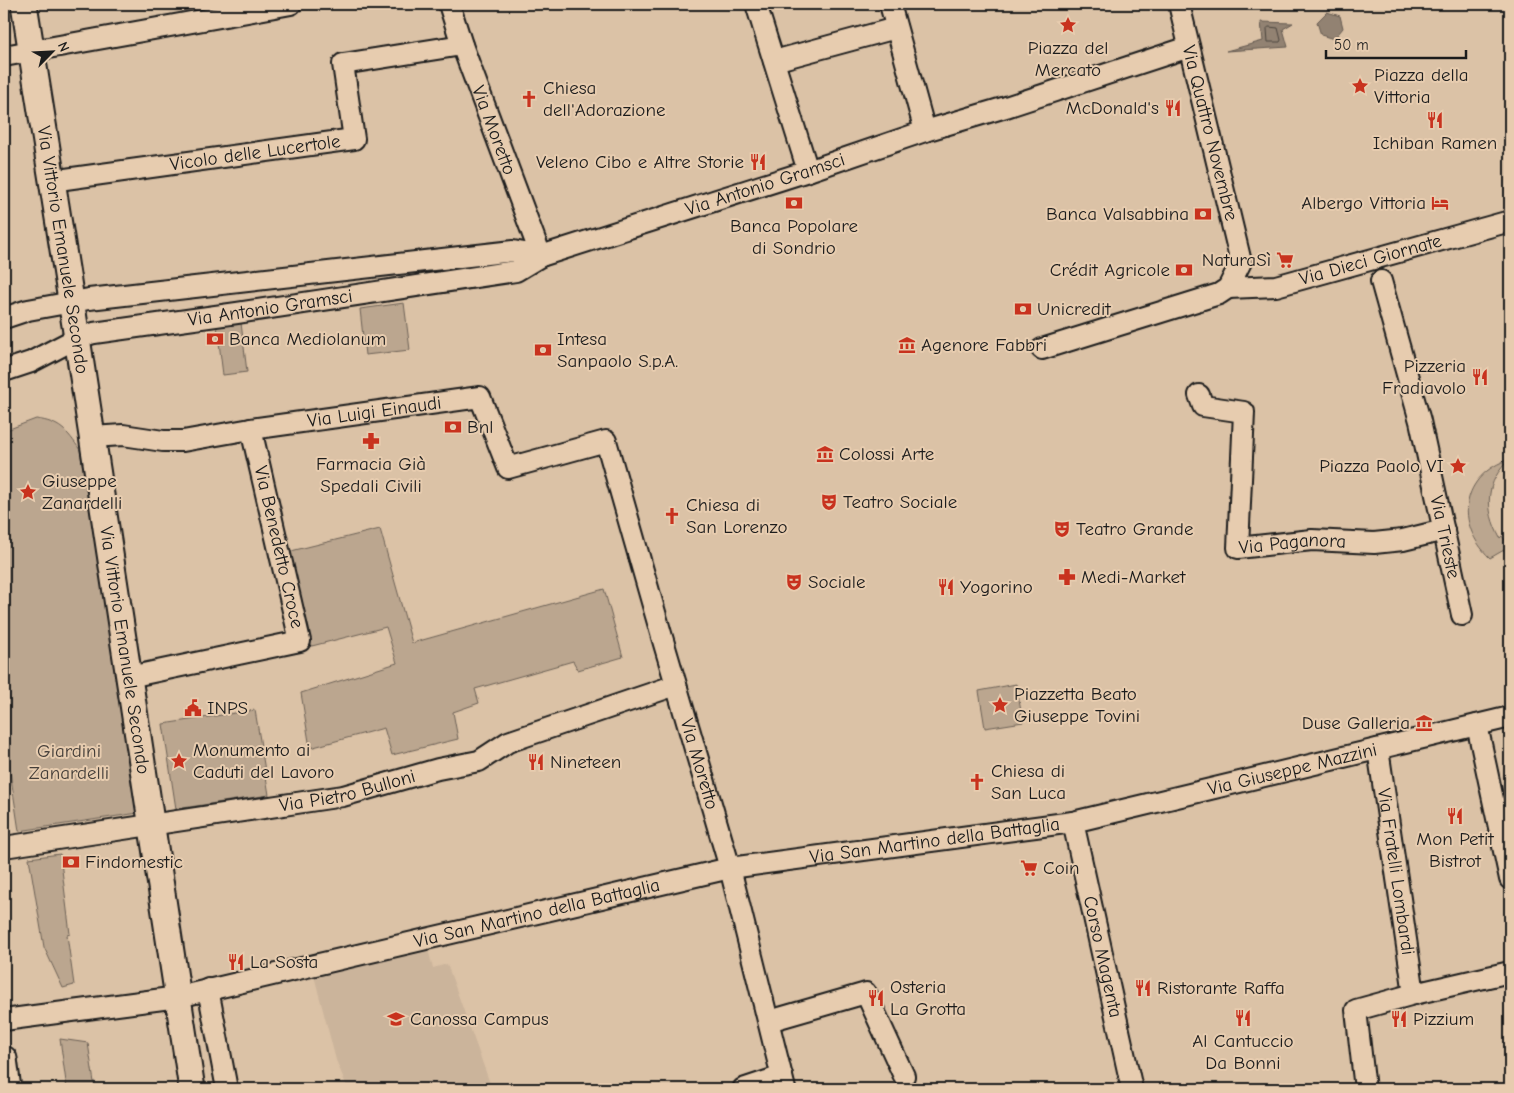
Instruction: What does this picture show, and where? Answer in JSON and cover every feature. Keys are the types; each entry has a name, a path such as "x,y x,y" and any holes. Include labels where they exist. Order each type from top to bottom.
{"main road":[{"name":"Via Vittorio Emanuele Secondo","path":"24,4 192,1089"},
{"path":"4,1060 8,1089"}],"street":[{"path":"4,56 290,4"},
{"name":"Via Moretto","path":"449,4 462,45 541,256"},
{"path":"756,4 808,171"},
{"path":"890,4 925,131"},
{"name":"Via Quattro Novembre","path":"1179,4 1241,262 1228,288"},
{"path":"774,61 896,28"},
{"name":"Vicolo delle Lucertole","path":"52,181 354,138 343,64 462,45"},
{"name":"Via Antonio Gramsci","path":"4,372 30,362 77,338 94,333 516,271 541,256 1189,47"},
{"name":"Via Dieci Giornate","path":"1042,349 1210,298 1228,288 1276,286 1510,221"},
{"name":"Via Antonio Gramsci","path":"4,318 28,310 71,302 513,251 541,256"},
{"name":"Via Trieste","path":"1381,281 1420,421 1462,615"},
{"name":"Via Paganora","path":"1199,395 1203,406 1244,412 1238,548 1312,540 1374,543 1403,540 1444,530"},
{"name":"Via Luigi Einaudi","path":"92,437 123,435 163,441 183,441 251,429 480,397 508,468 606,441"},
{"name":"Via Benedetto Croce","path":"129,677 300,641 251,429"},
{"name":"Via Moretto","path":"606,441 730,868 783,1082"},
{"name":"Via Pietro Bulloni","path":"4,847 343,796 438,769 479,761 508,742 676,685"},
{"name":"Via Giuseppe Mazzini","path":"1073,822 1510,717"},
{"path":"1477,725 1510,878"},
{"name":"Via Fratelli Lombardi","path":"1378,749 1414,994"},
{"name":"Via San Martino della Battaglia","path":"4,1020 178,997 730,868 1073,822"},
{"name":"Corso Magenta","path":"1073,822 1132,1089"},
{"path":"1365,1089 1356,1010 1414,994 1510,972"},
{"path":"208,990 227,1089"},
{"path":"769,1020 866,993 904,1076"},
{"path":"743,1089 783,1082"}],"shaded area":[{"name":"Canossa Campus","path":"427,946 433,968 447,964 492,1089 348,1089 336,1060 313,972"}],"green space":[{"path":"404,303 410,350 365,355 360,309"},
{"path":"241,323 247,372 223,375 217,326"},
{"name":"Giardini Zanardelli","path":"36,419 51,422 62,428 80,450 138,813 19,831 4,731 4,431"},
{"path":"1510,459 1496,477 1492,486 1490,506 1491,516 1500,538 1502,536 1510,546 1510,549 1504,550 1490,558 1471,530 1468,516 1468,501 1473,488 1481,476 1494,466"},
{"path":"380,529 412,643 604,589 623,657 578,670 573,661 475,689 479,703 453,712 458,739 392,755 384,728 310,748 301,693 397,663 386,627 308,647 287,552"},
{"path":"1016,684 1023,722 985,728 979,691"},
{"path":"255,710 269,795 176,809 163,724"},
{"path":"60,854 70,934 67,935 74,985 63,988 44,947 29,858"},
{"path":"60,1039 88,1043 95,1089 67,1089"}],"water":[{"path":"1327,12 1340,16 1343,28 1334,39 1321,35 1317,22"},
{"path":"1261,22 1293,23 1283,29 1288,47 1226,51 1263,41"}],"place":[{"name":"Piazza del Mercato","path":"1068,25"},
{"name":"Piazza della Vittoria","path":"1360,86"},
{"name":"Chiesa dell'Adorazione","path":"529,99"},
{"name":"McDonald's","path":"1173,108"},
{"name":"Ichiban Ramen","path":"1435,120"},
{"name":"Veleno Cibo e Altre Storie","path":"758,162"},
{"name":"Banca Popolare di Sondrio","path":"794,203"},
{"name":"Albergo Vittoria","path":"1440,203"},
{"name":"Banca Valsabbina","path":"1203,214"},
{"name":"NaturaSì","path":"1285,260"},
{"name":"Crédit Agricole","path":"1184,270"},
{"name":"Unicredit","path":"1023,309"},
{"name":"Banca Mediolanum","path":"215,339"},
{"name":"Agenore Fabbri","path":"907,345"},
{"name":"Intesa Sanpaolo S.p.A.","path":"543,350"},
{"name":"Pizzeria Fradiavolo","path":"1480,377"},
{"name":"Bnl","path":"453,427"},
{"name":"Farmacia Già Spedali Civili","path":"371,441"},
{"name":"Colossi Arte","path":"825,454"},
{"name":"Piazza Paolo VI","path":"1458,466"},
{"name":"Giuseppe Zanardelli","path":"28,492"},
{"name":"Teatro Sociale","path":"829,502"},
{"name":"Chiesa di San Lorenzo","path":"672,516"},
{"name":"Teatro Grande","path":"1062,529"},
{"name":"Medi-Market","path":"1067,577"},
{"name":"Sociale","path":"794,582"},
{"name":"Yogorino","path":"946,587"},
{"name":"Piazzetta Beato Giuseppe Tovini","path":"1000,705"},
{"name":"INPS","path":"193,708"},
{"name":"Duse Galleria","path":"1424,723"},
{"name":"Monumento ai Caduti del Lavoro","path":"179,761"},
{"name":"Nineteen","path":"536,762"},
{"name":"Chiesa di San Luca","path":"977,782"},
{"name":"Mon Petit Bistrot","path":"1455,816"},
{"name":"Findomestic","path":"71,862"},
{"name":"Coin","path":"1029,868"},
{"name":"La Sosta","path":"236,962"},
{"name":"Ristorante Raffa","path":"1143,988"},
{"name":"Osteria La Grotta","path":"876,998"},
{"name":"Al Cantuccio Da Bonni","path":"1243,1018"},
{"name":"Canossa Campus","path":"396,1019"},
{"name":"Pizzium","path":"1399,1019"}]}
